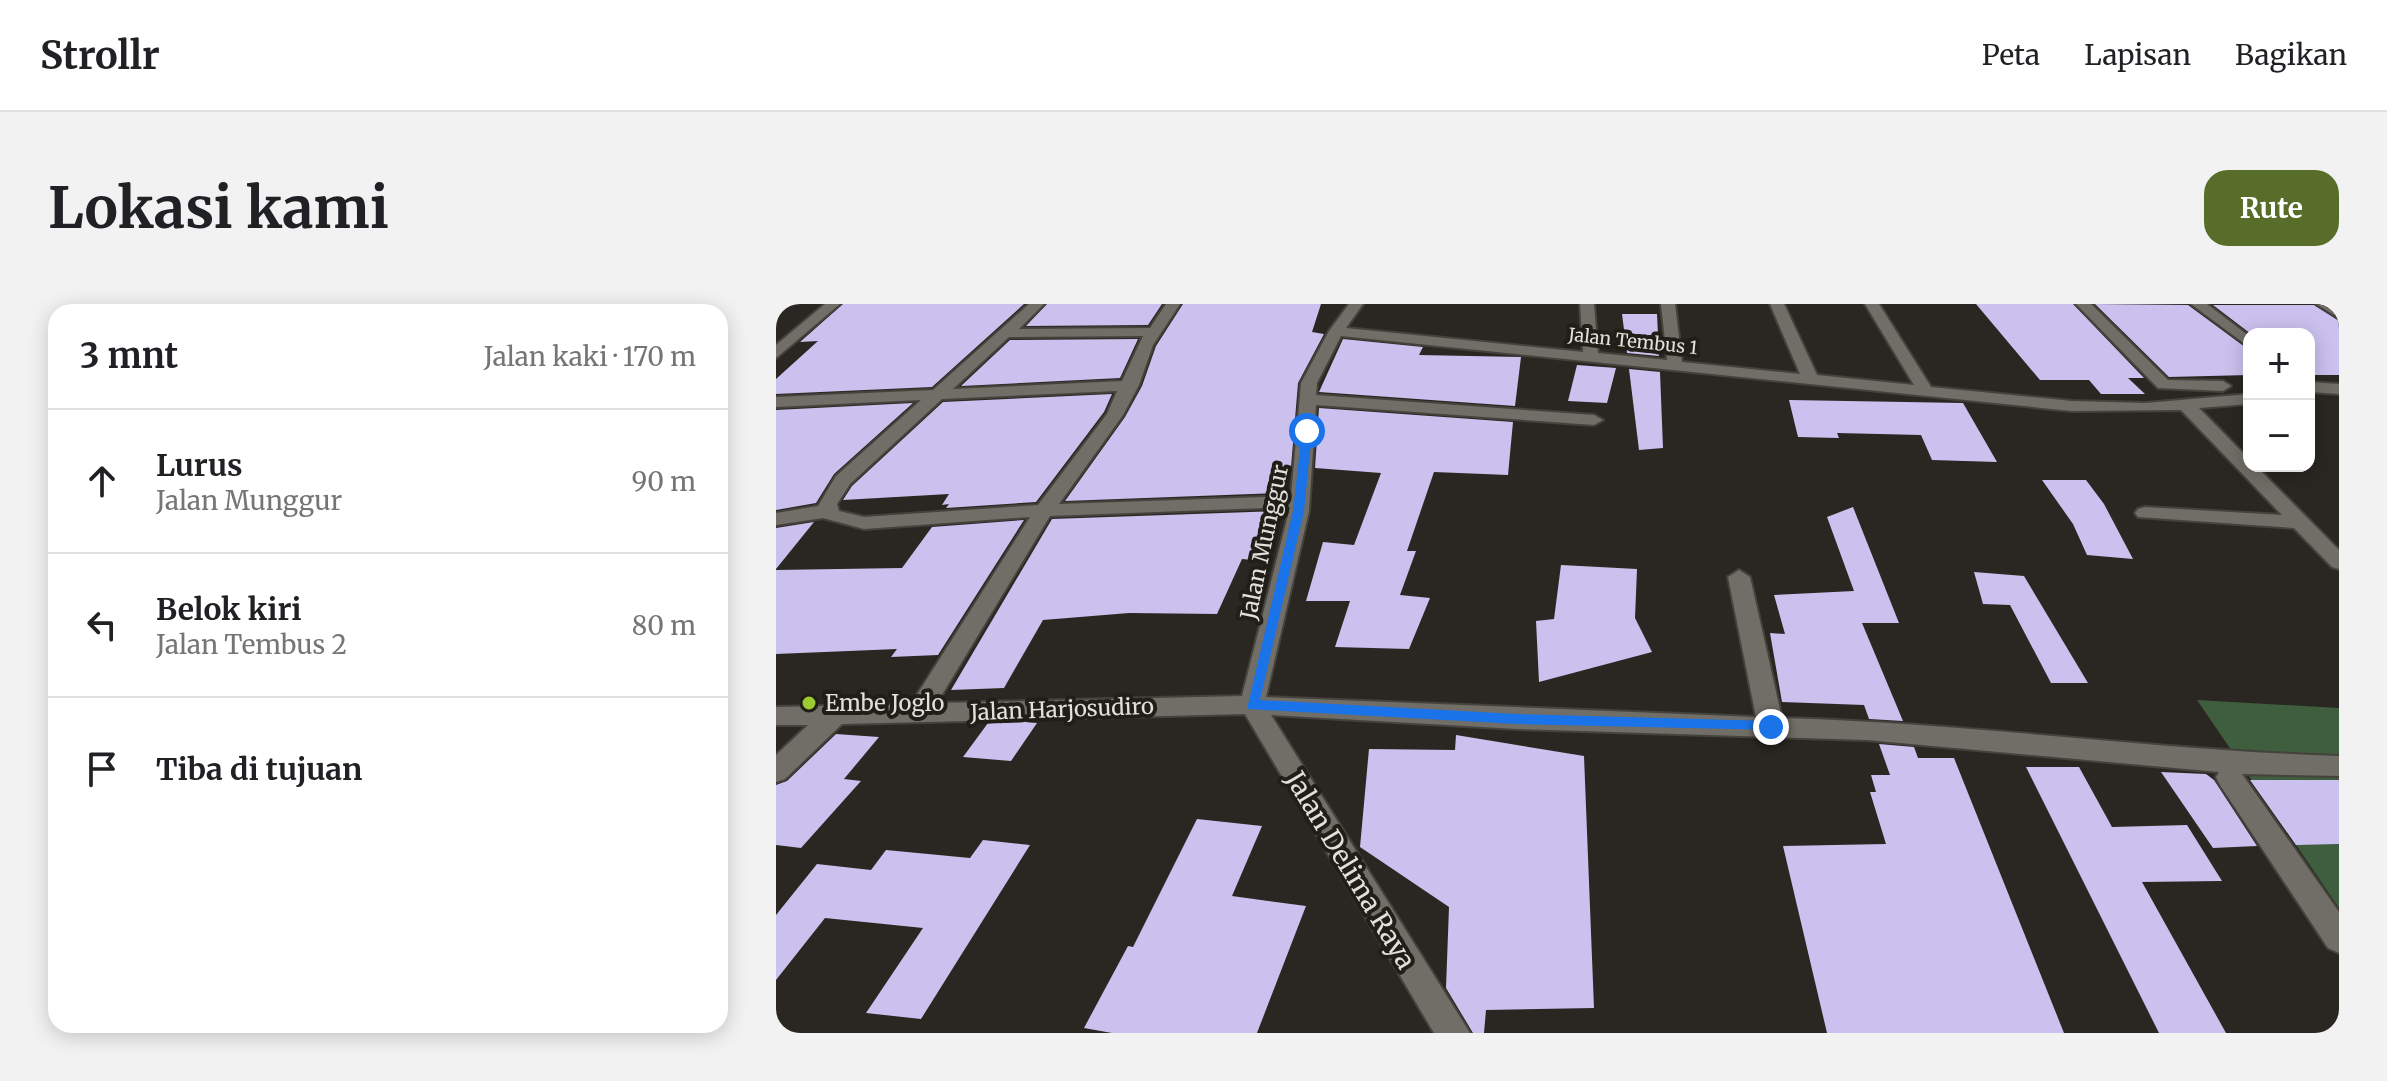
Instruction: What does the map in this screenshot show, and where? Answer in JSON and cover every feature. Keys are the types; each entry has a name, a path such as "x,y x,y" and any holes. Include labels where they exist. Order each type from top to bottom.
{"street":[{"path":"776,353 833,304"},
{"path":"827,511 831,496 843,480 934,394 1008,333 1037,304"},
{"path":"918,713 1044,510 1115,415 1153,332 1173,304"},
{"name":"Jalan Munggur","path":"1252,705 1300,501 1307,399 1315,369 1336,331 1356,304"},
{"path":"1587,304 1591,357"},
{"path":"1668,304 1675,366"},
{"path":"1777,304 1811,380"},
{"path":"1872,304 1926,392"},
{"path":"2083,304 2164,385 2243,386"},
{"path":"2198,304 2243,338"},
{"path":"2323,304 2339,314"},
{"name":"Jalan Tembus 1","path":"1336,331 2116,409 2243,399"},
{"path":"1008,333 1153,332"},
{"path":"776,402 1131,385"},
{"path":"2315,387 2339,389"},
{"path":"1307,399 1594,420"},
{"path":"2315,400 2339,401"},
{"path":"2185,404 2339,562"},
{"path":"776,519 827,511 839,519 864,523 1044,510 1300,501"},
{"path":"2145,513 2300,522"},
{"path":"1739,577 1771,727"},
{"name":"Jalan Harjosudiro","path":"776,716 1252,705 1517,719 1867,730 2236,763 2339,766"},
{"name":"Jalan Delima Raya","path":"1252,705 1453,1033"},
{"path":"776,771 835,715"},
{"path":"2230,777 2339,938"}],"green space":[{"path":"2197,700 2339,708 2339,908"}],"building":[{"path":"843,304 1024,304 932,387 776,394 776,379 818,341 800,342"},
{"path":"1047,304 1162,304 1148,325 1026,326"},
{"path":"1183,304 1321,304 1312,332 1324,334 1298,383 1291,467 1280,493 1065,501 1125,417 1142,386 1156,346"},
{"path":"1976,304 2073,304 2144,378 2128,378 2145,394 2101,394 2089,380 2040,380"},
{"path":"2095,304 2188,305 2243,346 2243,375 2169,377"},
{"path":"2213,305 2314,305 2339,321 2339,375 2315,375 2315,328 2243,328"},
{"path":"1622,314 1657,314 1659,356 1627,353"},
{"path":"1138,339 1120,378 961,386 1010,340"},
{"path":"1343,339 1423,347 1419,355 1521,357 1515,406 1319,392"},
{"path":"1577,365 1616,368 1607,403 1568,401"},
{"path":"1629,369 1660,372 1663,448 1639,450"},
{"path":"1112,394 1104,412 1036,502 946,508 949,504 942,505 949,494 843,500 852,486 943,402"},
{"path":"1789,400 1963,403 1997,462 1932,460 1921,435 1837,433 1839,438 1798,437"},
{"path":"913,403 834,474 816,503 776,510 776,410"},
{"path":"1319,408 1513,422 1508,475 1434,472 1407,551 1416,551 1400,595 1430,598 1409,649 1335,647 1350,601 1306,601 1323,542 1354,545 1381,473 1315,468"},
{"path":"2042,480 2086,480 2104,504 2133,559 2087,555 2073,524"},
{"path":"1853,507 1899,623 1862,623 1903,721 1869,719 1864,705 1782,702 1770,633 1785,634 1774,595 1854,591 1827,517"},
{"path":"1276,511 1264,561 1242,559 1217,614 1129,613 1043,620 1004,688 951,690 1052,519"},
{"path":"1024,520 938,655 891,657 897,649 776,654 776,570 902,568 932,527"},
{"path":"814,522 776,569 776,528"},
{"path":"1561,565 1637,569 1635,618 1652,652 1539,682 1536,621 1554,619"},
{"path":"1974,572 2024,576 2088,683 2051,683 2010,605 1983,604"},
{"path":"988,723 1037,723 1011,761 963,757"},
{"path":"836,734 879,737 844,779 861,781 801,848 776,845 776,785 787,781"},
{"path":"1456,735 1584,756 1594,1008 1486,1010 1484,1033 1473,1033 1446,988 1449,907 1360,847 1369,749 1455,750"},
{"path":"1879,744 1914,747 1918,758 1954,758 2064,1033 1827,1033 1783,846 1886,844 1870,792 1876,792 1871,775 1890,775"},
{"path":"2026,767 2079,767 2112,827 2187,825 2222,881 2142,882 2226,1033 2159,1033"},
{"path":"2161,772 2206,774 2214,780 2257,846 2213,848"},
{"path":"2250,780 2339,780 2339,844 2296,845"},
{"path":"1197,819 1262,826 1232,896 1306,906 1257,1033 1112,1033 1084,1028 1128,946 1133,947"},
{"path":"983,840 1030,845 921,1019 866,1013 923,928 825,918 776,980 776,915 817,864 871,870 886,850 970,858"}],"place":[{"name":"Embe Joglo","path":"809,703"}],"route":[{"path":"1307,431 1299,511 1252,705 1517,719 1771,727"}]}
